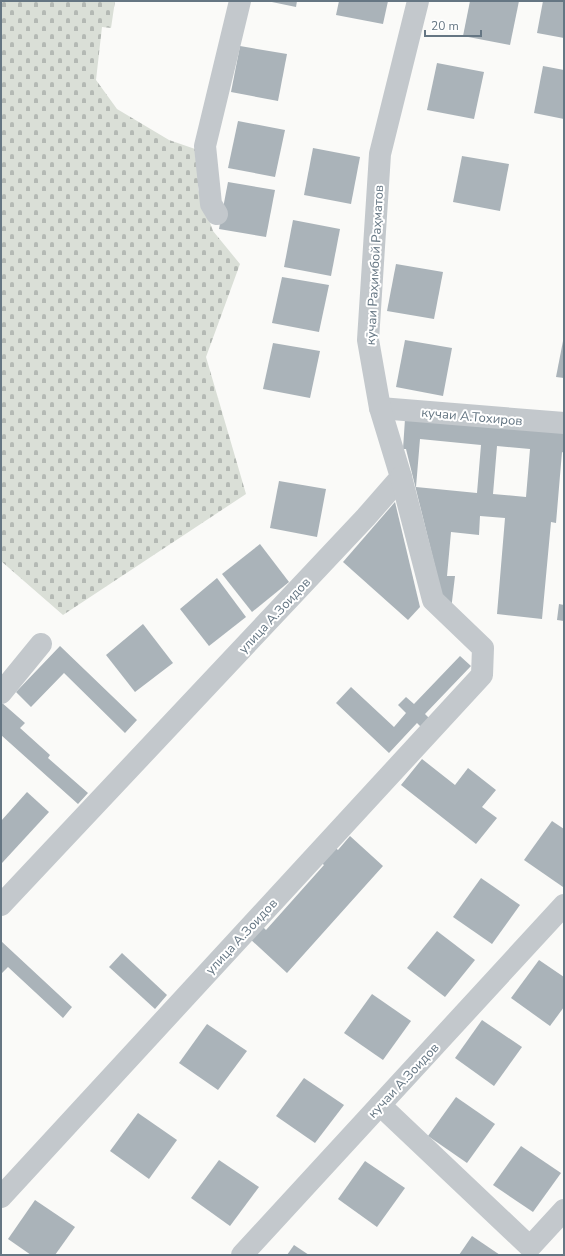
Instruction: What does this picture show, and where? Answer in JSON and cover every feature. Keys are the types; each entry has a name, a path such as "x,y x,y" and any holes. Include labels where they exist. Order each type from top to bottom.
{"street":[{"path":"216,214 211,204 205,146 240,1"},
{"name":"кӯчаи Раҳимбой Раҳматов","path":"418,1 380,154 368,340 380,408 401,477 433,600 483,648 482,675"},
{"name":"кучаи А.Тохиров","path":"380,408 564,423"},
{"name":"улица А.Зоидов","path":"1,905 401,477"},
{"path":"1,693 41,644"},
{"name":"улица А.Зоидов","path":"1,1198 482,675"},
{"name":"кучаи А.Зоидов","path":"242,1255 564,905"},
{"path":"380,1104 530,1247 564,1210"}],"green space":[{"path":"1,1 115,1 111,28 102,27 96,80 117,109 169,140 198,150 198,189 213,231 240,264 206,357 246,494 63,615 1,561"}],"building":[{"path":"267,1 297,1 296,7"},
{"path":"339,1 388,1 383,24 336,15"},
{"path":"470,1 519,1 510,45 463,36"},
{"path":"543,1 564,1 564,38 537,33"},
{"path":"240,46 287,54 278,101 231,92"},
{"path":"437,63 484,72 474,119 427,110"},
{"path":"543,66 564,70 564,119 534,113"},
{"path":"238,121 285,130 275,177 228,168"},
{"path":"313,148 360,157 351,204 304,195"},
{"path":"462,156 509,164 500,211 453,202"},
{"path":"228,182 275,190 266,237 219,229"},
{"path":"293,220 340,229 331,276 284,267"},
{"path":"396,264 443,272 434,319 387,311"},
{"path":"282,277 329,285 319,332 272,323"},
{"path":"405,340 452,348 443,396 396,387"},
{"path":"564,341 564,378 556,377"},
{"path":"273,343 320,351 310,398 263,389"},
{"path":"405,419 564,433 564,453 562,452 556,523 551,522 542,619 497,614 505,518 480,516 479,535 451,532 447,576 455,576 451,610 444,603 406,449 403,449","holes":["420,439 481,445 477,493 416,487","497,446 530,449 526,497 493,494"]},
{"path":"279,481 326,489 317,537 270,528"},
{"path":"395,502 420,607 408,620 343,562"},
{"path":"260,544 289,582 252,612 222,574"},
{"path":"217,578 246,617 209,646 180,609"},
{"path":"559,604 564,605 564,621 557,620"},
{"path":"143,624 173,663 135,692 106,655"},
{"path":"60,646 137,720 125,733 64,673 31,707 16,692"},
{"path":"460,656 471,666 425,714 429,718 421,727 417,723 389,753 336,703 351,687 394,727 406,713 398,705 406,697 414,704"},
{"path":"1,702 25,723 20,728 50,755 48,758 88,793 78,804 1,735"},
{"path":"422,759 455,785 468,768 496,790 482,807 497,818 476,844 401,785"},
{"path":"27,792 49,812 2,863 1,821"},
{"path":"552,821 564,829 563,887 524,860"},
{"path":"350,836 383,866 287,973 248,937 260,924 266,930 324,865 319,861 333,846 338,850"},
{"path":"481,878 520,905 492,944 453,917"},
{"path":"437,931 475,960 445,997 407,968"},
{"path":"1,941 72,1007 63,1018 8,967 1,974"},
{"path":"122,953 167,995 155,1009 109,967"},
{"path":"539,960 564,977 564,1007 550,1026 511,998"},
{"path":"372,994 411,1021 383,1060 344,1033"},
{"path":"482,1020 522,1047 494,1086 455,1058"},
{"path":"207,1024 247,1051 218,1090 179,1063"},
{"path":"304,1078 344,1105 315,1143 276,1116"},
{"path":"456,1097 495,1124 467,1163 428,1136"},
{"path":"138,1113 177,1140 149,1179 110,1151"},
{"path":"521,1146 561,1173 533,1212 493,1185"},
{"path":"219,1160 259,1187 230,1226 191,1198"},
{"path":"365,1161 405,1188 377,1227 338,1199"},
{"path":"35,1200 75,1227 55,1255 31,1255 8,1239"},
{"path":"472,1236 500,1255 459,1255"},
{"path":"294,1245 309,1255 287,1255"}]}
